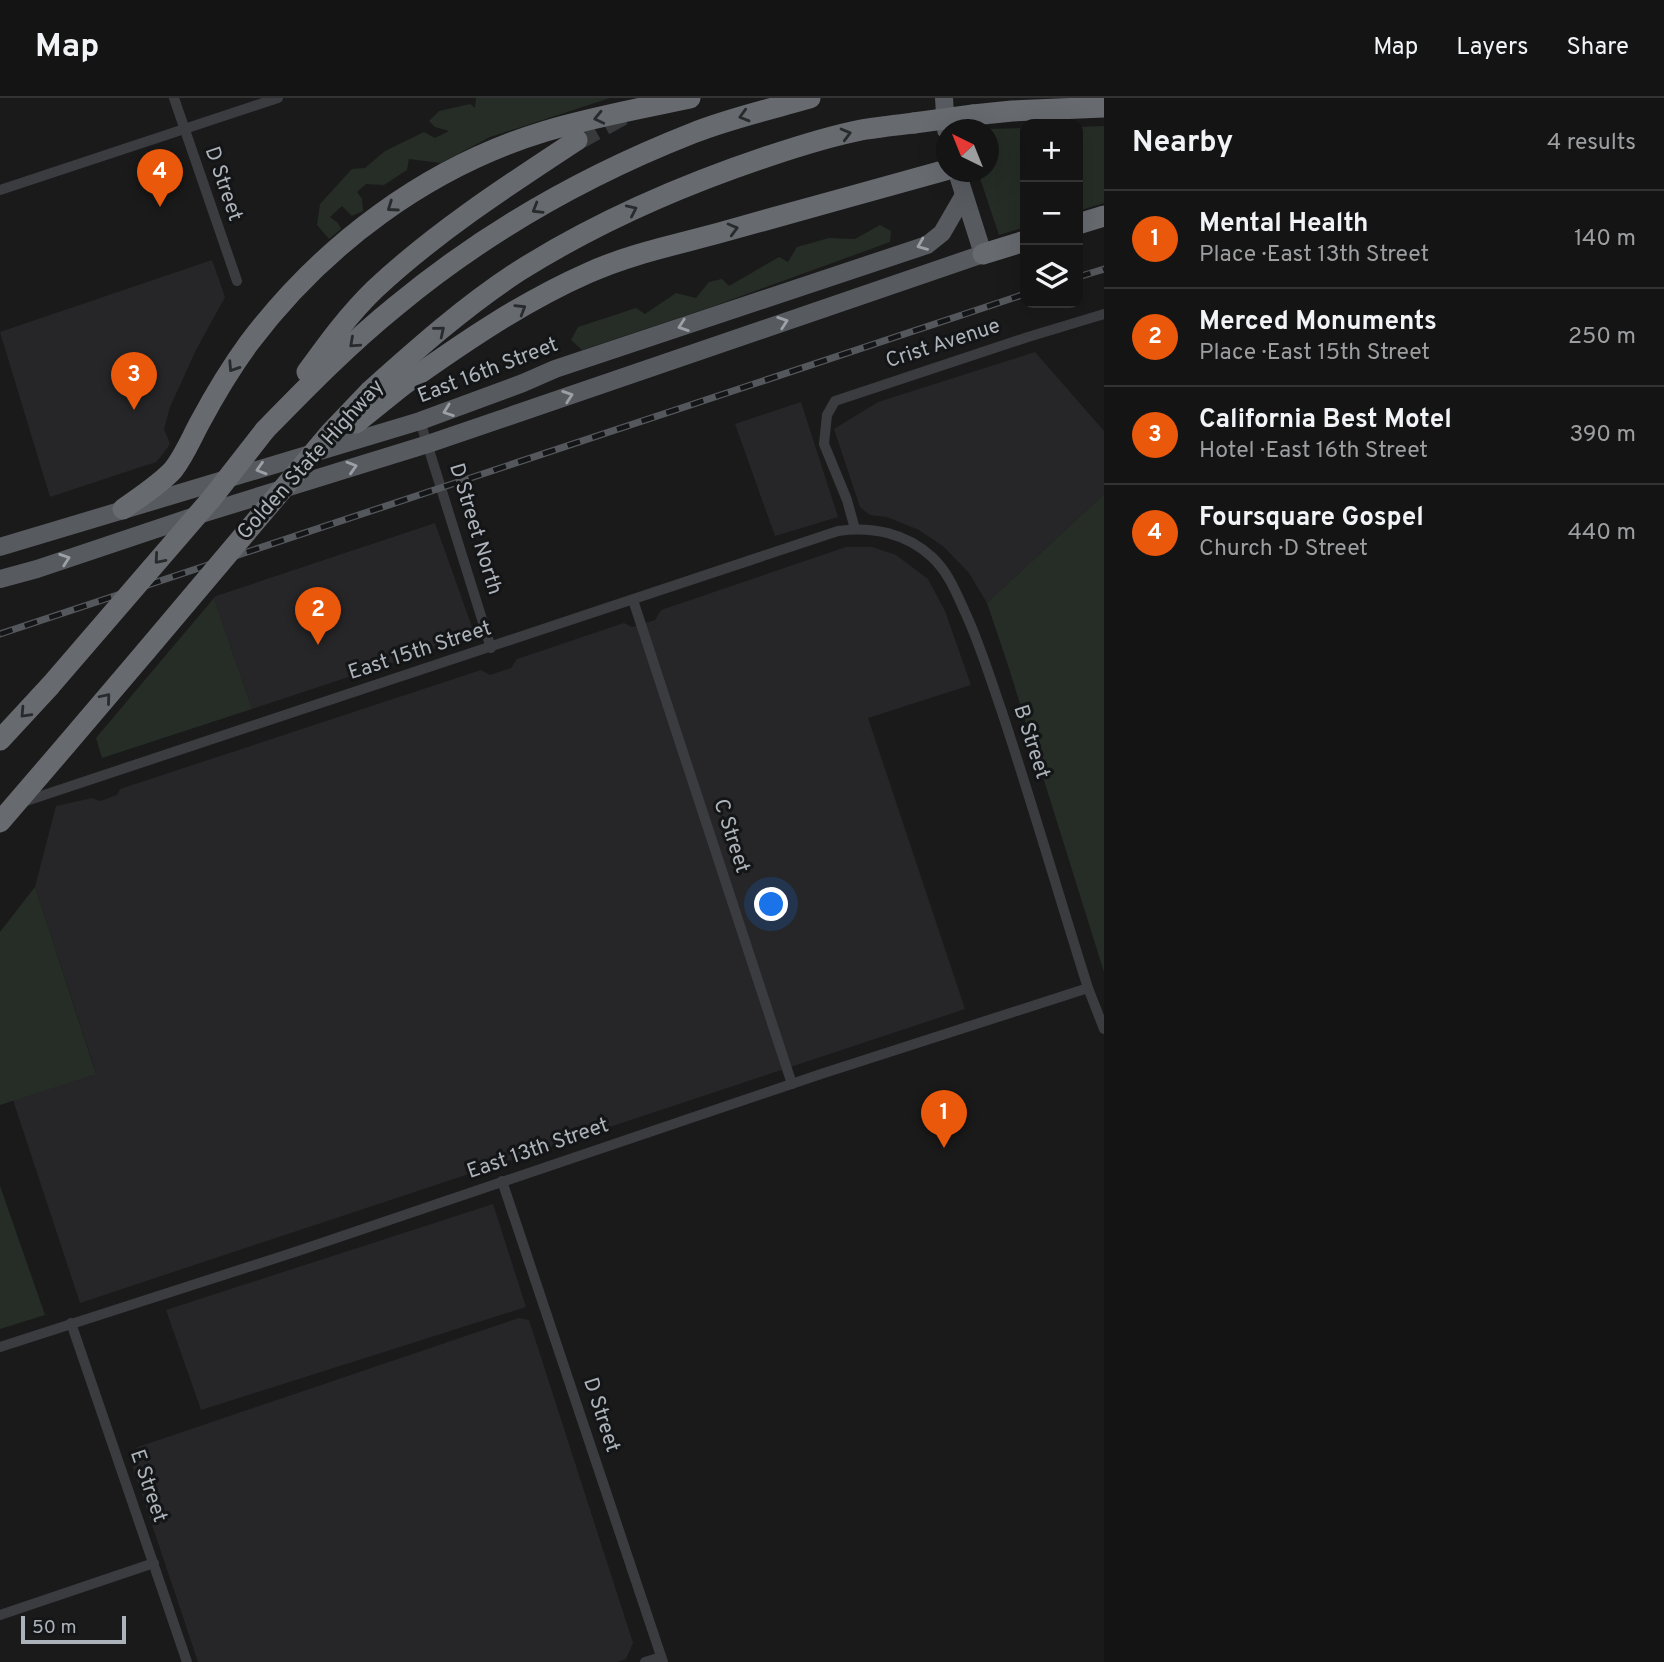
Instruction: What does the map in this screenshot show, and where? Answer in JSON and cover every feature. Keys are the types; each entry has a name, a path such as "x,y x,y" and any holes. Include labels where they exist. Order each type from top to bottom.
{"highway":[{"path":"123,509 172,470 185,452 215,396 258,331 296,287 357,231 440,176 515,142 574,123 690,98"},
{"path":"265,430 319,374 397,304 513,222 573,188 670,142 736,118 810,98"},
{"name":"Golden State Highway","path":"0,822 302,466 370,391 470,306 517,272 632,209 708,177 791,149 861,130 1012,111 1104,107"},
{"path":"0,740 212,498 337,331 374,290 435,238 500,190 577,140"},
{"path":"302,466 402,386 445,356 546,293 589,272 650,251 936,173"},
{"path":"1083,222 1104,216"},
{"path":"983,254 1020,243"}],"main road":[{"path":"944,98 946,119"},
{"path":"0,579 428,444 983,254 960,182"},
{"name":"East 16th Street","path":"0,547 420,421 555,369 927,245 942,233 964,195"}],"street":[{"name":"D Street","path":"174,98 237,281"},
{"path":"0,190 278,98"},
{"name":"Crist Avenue","path":"854,529 847,500 824,444 827,415 835,401 1104,314"},
{"name":"D Street North","path":"420,421 492,648"},
{"name":"East 15th Street","path":"0,810 838,531 854,529"},
{"name":"B Street","path":"854,529 882,531 914,544 931,556 954,587 980,645 1088,988 1104,1029"},
{"name":"C Street","path":"633,600 792,1084"},
{"name":"East 13th Street","path":"0,1347 298,1251 792,1084 1088,988"},
{"name":"D Street","path":"502,1181 662,1659"},
{"name":"E Street","path":"71,1323 187,1662"},
{"path":"0,1615 154,1563"},
{"path":"645,1662 662,1659"}],"shaded area":[{"path":"476,98 610,98 490,137 441,163 409,159 407,170 384,185 366,184 357,192 362,199 363,211 352,216 342,206 330,217 341,229 329,239 317,225 320,204 352,169 365,168 385,151 424,132 435,138 449,131 435,127 429,121 439,111 470,104 475,108"},
{"path":"1104,126 1104,203 1083,209 1083,182 1083,127"},
{"path":"1020,128 1020,229 999,235 981,182 999,182 999,129"},
{"path":"880,225 891,231 890,242 714,306 582,350 571,340 578,327 636,308 645,314 676,293 696,298 709,282 722,279 729,286 779,257 788,262 797,247 829,238 855,239"},
{"path":"212,260 225,297 196,350 170,407 164,429 170,444 156,462 50,497 0,332"},
{"path":"1035,352 1104,431 1104,494 987,603 969,573 944,547 919,530 887,517 870,515 860,507 834,429 878,402"},
{"path":"801,402 838,517 775,536 735,424"},
{"path":"1104,494 1104,972 987,603"},
{"path":"435,523 472,627 467,638 252,709 214,598"},
{"path":"846,547 872,547 896,555 928,579 945,611 971,685 868,718 965,1009 80,1303 13,1100 96,1073 35,887 56,806 92,798 100,801 117,795 120,789 481,670 490,675 511,668 517,659 624,623 632,627 655,620 661,610"},
{"path":"214,598 252,709 102,758 96,738"},
{"path":"35,887 96,1074 0,1105 0,932"},
{"path":"0,1186 45,1315 0,1329"},
{"path":"493,1204 526,1307 201,1410 166,1310"},
{"path":"519,1318 529,1320 633,1643 626,1659 617,1662 198,1662 129,1456 138,1447"}],"tunnel":[{"path":"577,140 624,114"}],"railway":[{"path":"1083,275 1104,269"},
{"path":"0,634 1020,296"}],"place":[{"name":"Foursquare Gospel","path":"160,207"},
{"name":"California Best Motel","path":"134,410"},
{"name":"Merced Monuments","path":"318,645"},
{"name":"Mental Health","path":"944,1148"}]}
